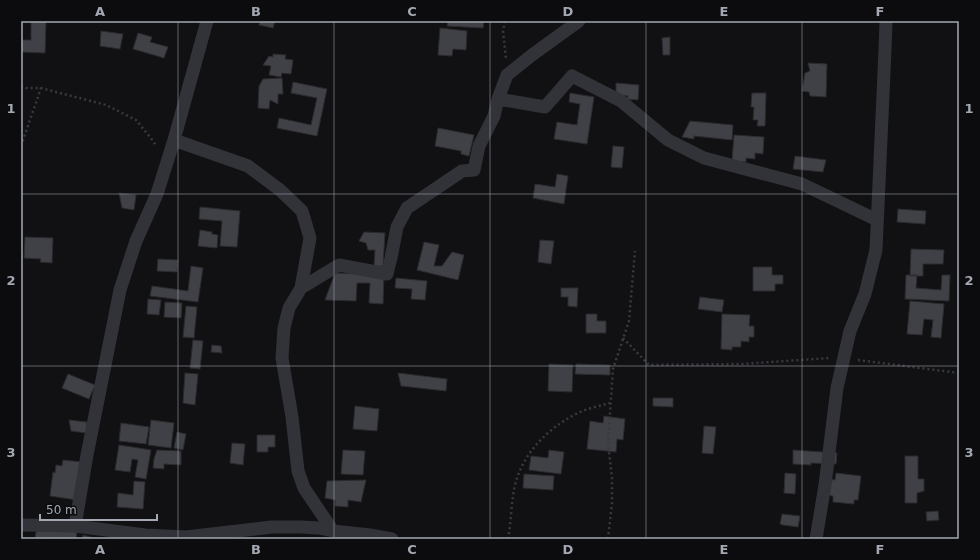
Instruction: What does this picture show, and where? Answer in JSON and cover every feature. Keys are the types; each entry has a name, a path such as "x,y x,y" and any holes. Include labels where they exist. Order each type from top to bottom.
{"street":[{"path":"75,526 87,455 120,290 136,241 157,194 174,140 207,21"},
{"path":"300,288 339,265 386,274 391,258 397,227 407,208 462,171 474,170 479,146 494,116 498,98 507,75 579,21"},
{"path":"816,539 825,485 837,388 850,331 865,294 876,250 886,21"},
{"path":"498,98 545,107 572,76 621,101 668,140 704,158 802,184 877,220"},
{"path":"174,140 248,166 280,190 302,211 310,238 300,288 289,308 284,328 282,358 292,417 298,470 304,488 333,531"},
{"path":"21,525 75,526 145,535 186,538 272,527 319,528 392,539"}],"path":[{"path":"505,21 504,30 507,75"},
{"path":"21,86 26,88 41,88 106,105 136,120 154,142 164,170"},
{"path":"21,146 41,88"},
{"path":"608,539 612,503 612,478 608,443 613,369 629,321 635,251"},
{"path":"623,338 649,365 742,364 835,358"},
{"path":"850,360 959,373"},
{"path":"508,539 514,490 519,472 525,459 540,441 564,421 579,412 610,402"}],"building":[{"path":"31,21 46,21 45,53 21,52 21,40 31,40"},
{"path":"260,21 275,21 273,28 259,25"},
{"path":"448,21 484,21 483,28 447,26"},
{"path":"440,28 467,31 466,50 453,49 452,56 438,55"},
{"path":"101,31 123,34 120,49 100,46"},
{"path":"138,33 152,37 150,42 168,47 164,58 133,49"},
{"path":"670,37 670,55 663,55 662,38"},
{"path":"273,54 286,55 285,59 293,60 291,74 282,73 281,77 269,75 271,66 263,65 269,56 273,57"},
{"path":"808,63 827,64 826,97 810,96 809,92 802,91 805,73 810,71"},
{"path":"282,78 283,94 278,94 278,104 270,100 269,109 258,108 259,86 263,79"},
{"path":"293,82 327,89 317,136 277,128 279,118 311,125 317,98 291,93"},
{"path":"616,83 639,85 638,100 627,99 628,96 616,95"},
{"path":"570,93 594,97 587,144 554,139 557,122 577,125 580,104 569,102"},
{"path":"752,93 766,93 765,126 757,126 758,120 753,120 754,107 751,107"},
{"path":"690,121 733,125 732,140 694,136 694,139 682,137"},
{"path":"438,128 474,135 469,156 461,154 461,151 435,146"},
{"path":"734,135 764,137 763,154 755,153 755,159 746,158 746,162 732,161"},
{"path":"613,146 624,147 622,168 611,167"},
{"path":"795,156 826,160 823,172 793,169"},
{"path":"557,174 568,176 564,204 533,198 535,184 555,187"},
{"path":"119,193 136,195 134,210 122,208"},
{"path":"200,207 240,211 237,247 220,246 222,221 199,219"},
{"path":"898,209 926,211 925,224 897,222"},
{"path":"200,230 212,232 212,234 218,235 217,248 198,246"},
{"path":"364,232 385,233 383,266 374,266 375,250 368,250 366,243 359,241"},
{"path":"25,237 53,238 52,263 40,262 41,259 24,258"},
{"path":"540,240 554,241 551,264 538,262"},
{"path":"424,242 439,245 434,266 442,266 452,252 464,255 458,280 417,270"},
{"path":"911,249 944,250 943,264 923,264 923,276 910,276"},
{"path":"158,259 178,260 177,272 157,271"},
{"path":"191,266 203,268 198,302 150,296 152,286 188,291"},
{"path":"753,267 772,267 772,275 783,275 783,284 775,284 775,291 753,291"},
{"path":"335,273 384,275 383,304 369,303 370,283 357,283 356,301 325,300"},
{"path":"906,275 917,275 916,288 941,290 942,275 950,275 949,301 905,299"},
{"path":"396,278 427,281 425,300 411,299 412,289 395,288"},
{"path":"561,288 578,288 577,307 568,306 568,297 561,297"},
{"path":"700,297 724,300 722,312 698,309"},
{"path":"148,299 161,300 159,315 147,314"},
{"path":"910,301 944,304 941,338 931,337 933,320 924,319 922,335 907,334"},
{"path":"165,302 182,303 181,318 164,317"},
{"path":"186,306 197,307 194,338 183,337"},
{"path":"586,314 597,314 597,321 606,321 606,333 586,333"},
{"path":"722,314 750,315 749,326 754,326 754,337 749,337 749,342 741,341 741,347 732,347 732,350 721,349"},
{"path":"193,340 203,341 200,369 190,368"},
{"path":"212,345 221,346 222,353 211,352"},
{"path":"549,364 573,365 572,392 548,391"},
{"path":"576,364 610,365 610,375 575,374"},
{"path":"185,373 198,374 195,405 183,403"},
{"path":"398,373 447,379 446,391 401,386"},
{"path":"68,374 95,385 89,399 62,388"},
{"path":"653,398 673,398 673,407 653,406"},
{"path":"355,406 379,409 377,431 353,429"},
{"path":"604,416 625,419 623,440 617,439 616,452 587,449 590,421 603,423"},
{"path":"69,420 87,422 86,433 71,431"},
{"path":"151,420 174,423 171,448 148,445"},
{"path":"121,423 149,427 146,444 119,441"},
{"path":"704,426 716,427 713,454 702,453"},
{"path":"177,432 186,434 183,450 174,448"},
{"path":"257,435 275,435 275,447 268,447 268,452 257,452"},
{"path":"232,443 245,444 243,465 230,463"},
{"path":"119,445 151,450 146,479 135,477 138,460 132,459 130,472 115,470"},
{"path":"157,450 181,451 181,465 164,464 164,469 153,468"},
{"path":"343,450 365,451 363,475 341,474"},
{"path":"549,450 564,452 561,474 529,470 531,456 548,458"},
{"path":"793,450 837,453 836,464 793,464"},
{"path":"905,456 918,456 918,479 924,479 924,491 917,493 917,503 905,503"},
{"path":"63,460 82,462 77,500 50,496 53,472 55,473 56,465 62,466"},
{"path":"785,473 796,474 795,494 784,493"},
{"path":"836,473 861,476 858,500 854,500 854,504 833,502 833,496 826,495 828,479 835,480"},
{"path":"524,474 554,476 553,490 523,488"},
{"path":"366,480 361,502 348,500 348,507 335,506 335,500 325,498 327,481"},
{"path":"134,481 145,482 143,509 117,507 118,493 133,495"},
{"path":"938,511 939,520 927,521 926,512"},
{"path":"782,514 800,516 798,527 780,524"},
{"path":"37,527 77,532 76,539 35,538"},
{"path":"83,535 99,539 82,539"}]}
